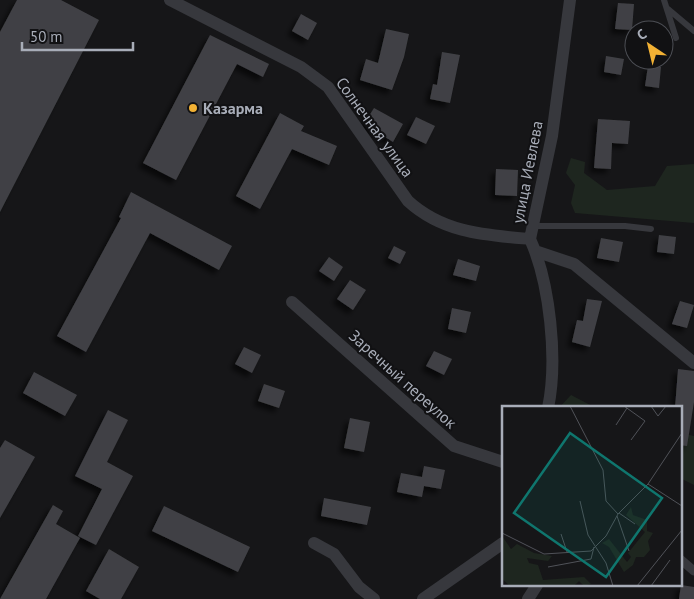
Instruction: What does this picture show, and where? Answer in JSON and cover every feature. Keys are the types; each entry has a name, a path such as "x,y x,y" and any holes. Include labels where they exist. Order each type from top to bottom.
{"street":[{"name":"Солнечная улица","path":"170,0 300,66 328,87 408,201 424,215 440,224 484,235 530,239"},
{"name":"улица Иевлева","path":"548,406 551,393 550,309 536,251 530,239 552,136 570,0"},
{"path":"536,251 574,264 694,363"},
{"name":"Заречный переулок","path":"292,302 454,446 502,462"},
{"path":"314,543 334,554 359,587 374,599"},
{"path":"423,599 502,544"},
{"path":"682,561 694,571"},
{"path":"528,599 536,586"}],"lane":[{"path":"664,0 676,38"},
{"path":"667,9 694,31"},
{"path":"533,226 625,226 651,229"}],"shaded area":[{"path":"571,158 585,162 584,173 607,190 655,186 667,166 694,164 694,223 575,213 571,203 575,185 566,173"},
{"path":"571,395 592,406 561,406"},
{"path":"682,433 694,436 694,485 682,479"}],"building":[{"path":"17,0 61,0 99,20 0,212 0,32"},
{"path":"618,3 634,4 633,20 624,20 624,30 615,29"},
{"path":"301,14 317,23 308,40 292,31"},
{"path":"386,29 409,34 404,57 392,90 360,80 366,59 378,63"},
{"name":"Казарма","path":"210,35 269,64 263,77 237,64 176,180 143,163"},
{"path":"442,52 460,55 450,103 430,99 433,84 437,85"},
{"path":"606,56 624,59 621,75 604,72"},
{"path":"647,70 661,70 659,88 645,86"},
{"path":"374,108 403,124 393,142 364,124"},
{"path":"280,113 304,126 301,131 337,146 329,165 292,149 260,209 236,196"},
{"path":"416,117 435,126 426,144 407,135"},
{"path":"598,119 630,121 628,144 612,143 611,169 594,168"},
{"path":"496,169 518,170 517,196 495,195"},
{"path":"131,192 232,246 219,270 150,233 86,352 57,336 121,218 119,217"},
{"path":"659,235 676,237 674,254 657,252"},
{"path":"601,238 623,242 619,262 597,258"},
{"path":"394,246 406,252 400,264 388,258"},
{"path":"329,257 343,267 334,281 319,271"},
{"path":"458,259 480,266 476,281 453,275"},
{"path":"350,280 366,290 353,310 337,299"},
{"path":"587,299 602,301 590,347 572,342 577,320 583,321"},
{"path":"680,301 694,305 687,328 672,324"},
{"path":"452,308 471,312 466,333 448,329"},
{"path":"244,347 261,355 252,373 235,364"},
{"path":"434,351 452,359 444,375 426,366"},
{"path":"678,369 694,371 694,402 687,446 682,445 682,406 675,406"},
{"path":"34,372 77,395 65,416 23,393"},
{"path":"264,384 285,391 279,408 258,401"},
{"path":"108,410 128,420 107,462 133,476 96,545 78,536 102,489 75,476"},
{"path":"350,418 370,422 364,452 344,448"},
{"path":"5,440 35,457 0,518 0,448"},
{"path":"424,466 445,470 441,489 424,486 422,497 397,492 401,473 422,477"},
{"path":"324,498 371,507 367,525 321,516"},
{"path":"53,505 63,511 56,524 80,538 46,599 0,599"},
{"path":"164,506 250,547 238,572 152,531"},
{"path":"109,549 139,567 121,599 100,599 86,591"},
{"path":"681,586 694,587 694,599 679,599"}],"place":[{"name":"Казарма","path":"193,108"}]}
